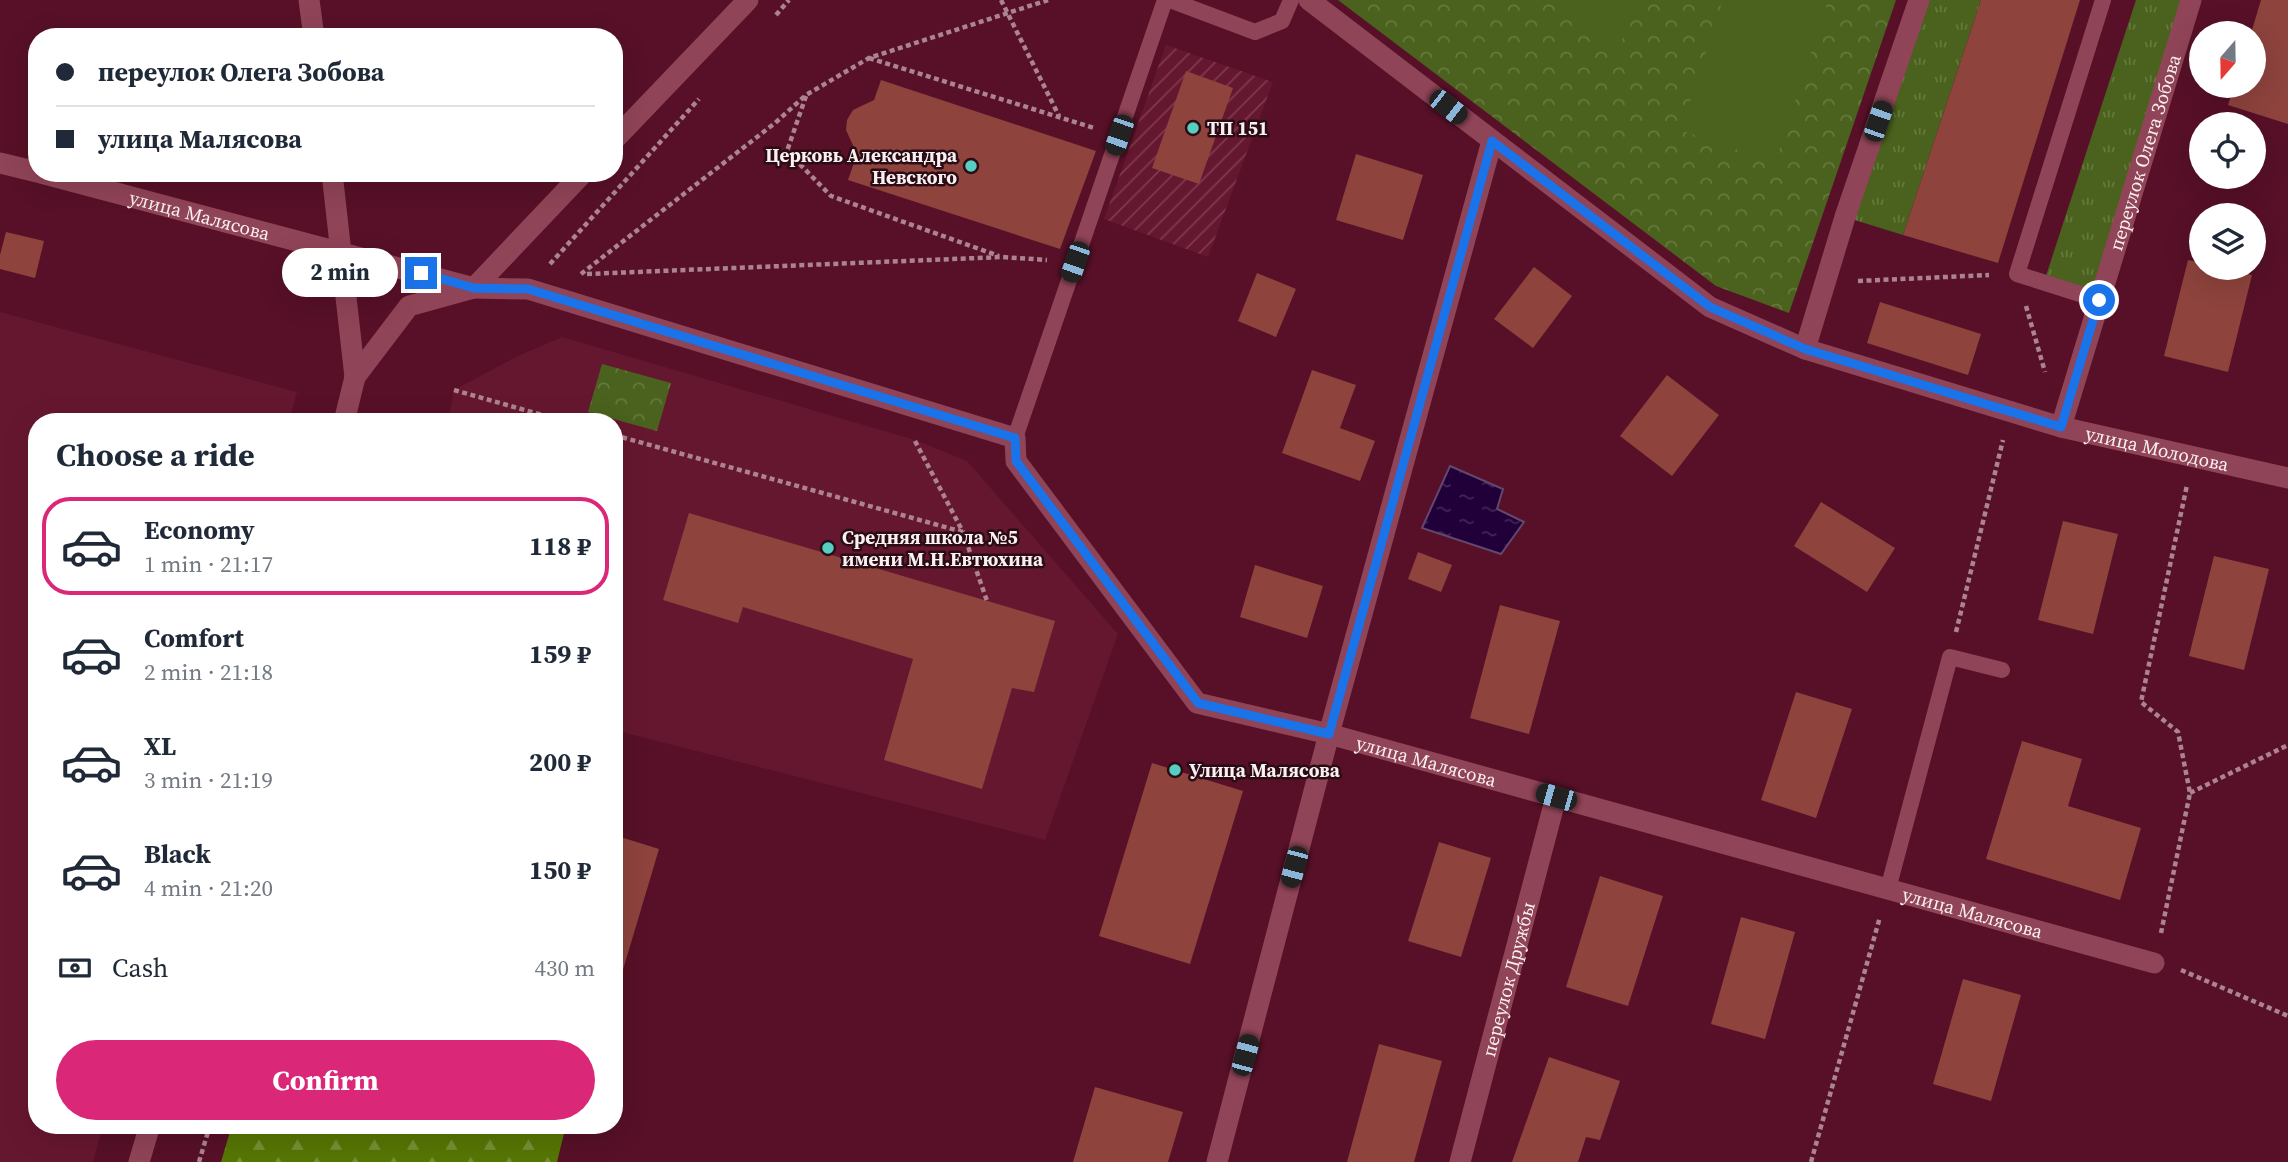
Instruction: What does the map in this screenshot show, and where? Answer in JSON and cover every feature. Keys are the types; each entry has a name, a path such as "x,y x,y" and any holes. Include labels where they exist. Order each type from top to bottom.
{"street":[{"path":"309,0 313,28"},
{"path":"623,131 748,0"},
{"name":"улица Молодова","path":"1309,0 1710,307 1805,349 2061,427 2288,478"},
{"path":"1805,349 1845,217 1919,0"},
{"name":"переулок Олега Зобова","path":"2061,427 2190,0"},
{"path":"1217,1162 1329,734 1492,141"},
{"name":"улица Малясова","path":"0,163 28,170"},
{"name":"улица Малясова","path":"74,182 474,288 528,289 1015,438 1016,461 1198,703 1329,734 2154,963"},
{"path":"333,182 355,377 346,413"},
{"path":"355,377 409,306 474,288 574,182"},
{"name":"переулок Дружбы","path":"1460,1162 1556,797"},
{"path":"139,1162 147,1134"}],"lane":[{"path":"1015,438 1167,0 1255,32 1282,21 1291,0"},
{"path":"2099,300 2017,274 2104,0"},
{"path":"1888,889 1950,657 2002,670"}],"path":[{"path":"771,21 789,0"},
{"path":"1001,0 1060,117"},
{"path":"553,296 775,123 806,95 869,58 1048,0"},
{"path":"869,58 1119,135"},
{"path":"528,289 705,93"},
{"path":"806,95 787,151 831,196 1002,257"},
{"path":"582,274 1002,257 1075,262"},
{"path":"1826,282 2017,274 2046,376"},
{"path":"454,390 535,413"},
{"path":"1950,657 2010,411"},
{"path":"623,438 963,532"},
{"path":"915,440 963,532 987,601"},
{"path":"2193,457 2141,702 2178,732 2190,793 2154,963 2185,971 2288,1016"},
{"path":"2190,793 2288,745"},
{"path":"1811,1162 1888,889"},
{"path":"199,1162 207,1134"}],"shaded area":[{"path":"1166,45 1273,82 1208,257 1104,219"},
{"path":"0,312 297,392 291,413 28,413 28,1134 101,1134 93,1162 0,1162"},
{"name":"Средняя школа №5 имени М.Н.Евтюхина","path":"562,337 915,440 967,461 1118,634 1045,840 623,732 623,413 450,413 454,390 516,357"}],"green space":[{"path":"1338,0 1896,0 1789,313 1716,286"},
{"path":"1581,0 1624,0 1635,5 1619,48 1570,30"},
{"path":"1723,0 1828,0 1775,163 1681,130"},
{"path":"1919,0 1981,0 1903,235 1845,217"},
{"path":"2136,0 2191,0 2099,300 2044,282"},
{"path":"602,364 671,383 657,431 623,422 623,413 588,412"},
{"path":"229,1134 564,1134 557,1162 221,1162"}],"water":[{"path":"1450,466 1503,489 1497,509 1524,522 1501,554 1422,528"}],"building":[{"path":"1981,0 2080,0 1998,263 1903,235"},
{"path":"2261,0 2288,0 2288,124 2266,117 2266,112 2250,112 2228,105 2230,98 2266,98 2266,21 2255,21"},
{"name":"ТП 151","path":"1186,71 1233,88 1199,184 1152,168"},
{"name":"Церковь Александра Невского","path":"881,80 1096,151 1060,249 848,180 857,154 846,130 847,120 853,110 874,100"},
{"path":"1356,154 1423,175 1403,240 1336,220"},
{"path":"6,232 44,241 35,278 0,269 0,255"},
{"path":"2188,260 2189,280 2251,280 2228,372 2164,356"},
{"path":"1534,267 1572,296 1533,348 1494,319"},
{"path":"1257,273 1296,289 1276,337 1238,321"},
{"path":"1880,302 1981,334 1968,375 1867,343"},
{"path":"1312,370 1356,385 1340,428 1375,441 1360,481 1282,453"},
{"path":"1667,375 1719,415 1672,476 1620,436"},
{"path":"1821,502 1895,548 1867,592 1794,546"},
{"path":"689,513 1055,621 1034,692 1012,688 982,789 884,760 913,659 743,607 738,623 663,600"},
{"path":"2063,521 2118,534 2093,634 2038,620"},
{"path":"1418,552 1452,565 1441,592 1408,579"},
{"path":"2214,556 2269,569 2244,670 2189,656"},
{"path":"1255,565 1323,586 1307,638 1240,617"},
{"path":"1500,605 1560,621 1529,734 1470,718"},
{"path":"1796,692 1852,709 1816,818 1761,800"},
{"path":"2022,741 2082,759 2068,806 2141,828 2120,900 1986,859"},
{"path":"1152,763 1243,791 1190,964 1099,936"},
{"path":"623,838 659,849 623,970"},
{"path":"1439,842 1491,858 1461,957 1408,941"},
{"path":"1600,876 1663,896 1628,1006 1566,987"},
{"path":"1741,917 1795,932 1765,1039 1711,1024"},
{"path":"1963,979 2021,995 1991,1101 1933,1084"},
{"path":"1379,1044 1442,1061 1414,1162 1347,1162"},
{"path":"1549,1057 1620,1081 1600,1140 1586,1137 1578,1162 1512,1162"},
{"path":"1095,1087 1183,1112 1168,1162 1073,1162"}],"place":[{"name":"ТП 151","path":"1193,128"},
{"name":"Церковь Александра Невского","path":"971,166"},
{"name":"Средняя школа №5 имени М.Н.Евтюхина","path":"828,548"},
{"name":"Улица Малясова","path":"1175,770"}],"route":[{"path":"421,273 474,288 528,289 1015,438 1016,461 1198,703 1329,734 1492,141 1710,307 1805,349 2061,427 2099,300"}]}
